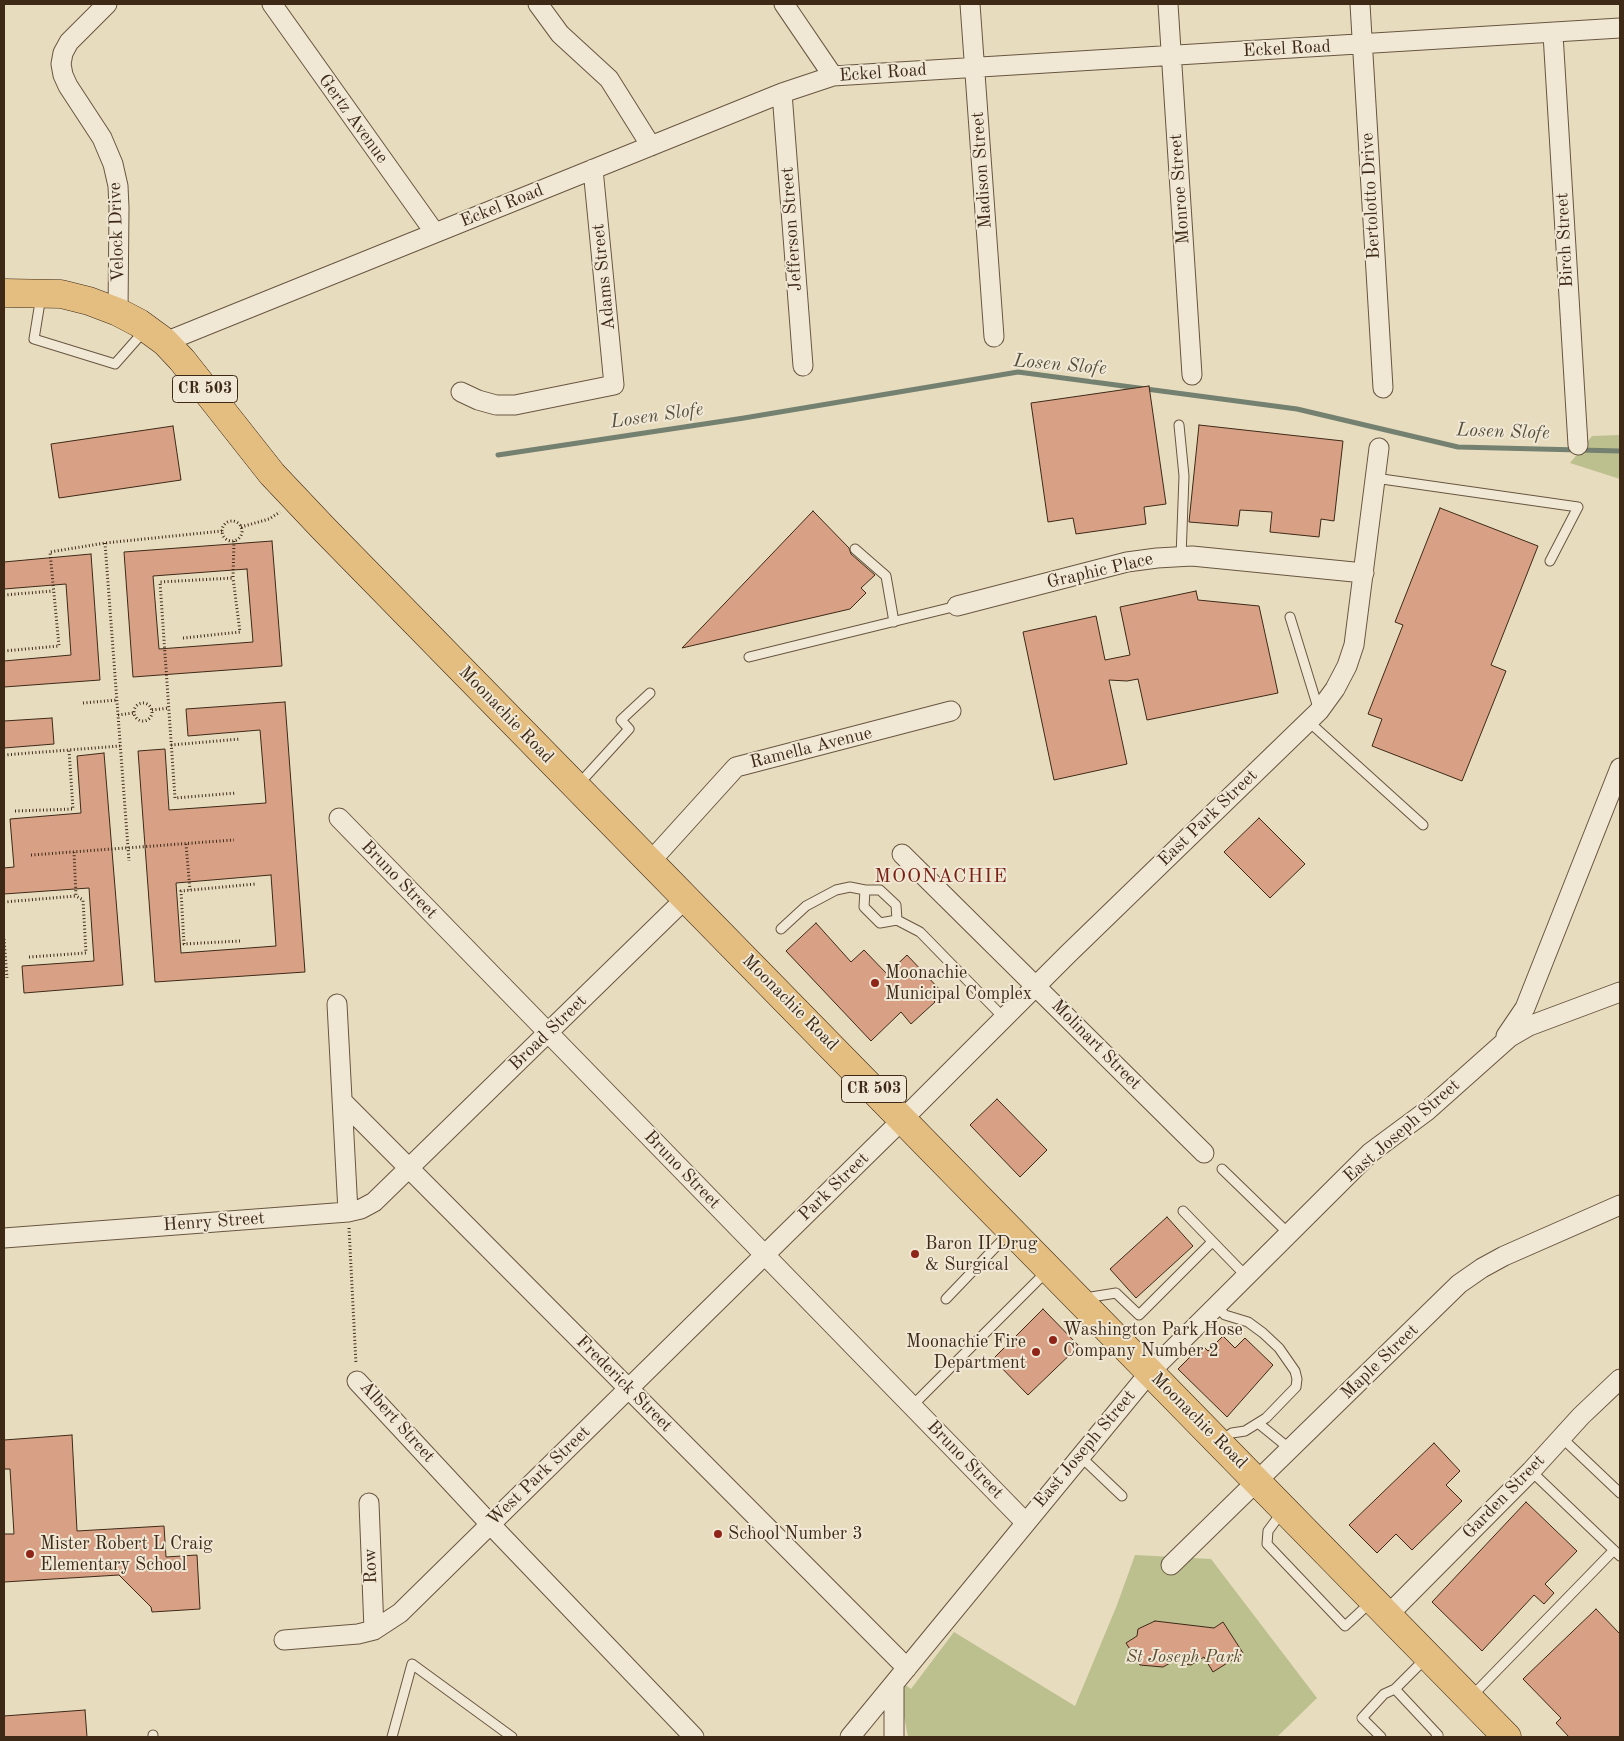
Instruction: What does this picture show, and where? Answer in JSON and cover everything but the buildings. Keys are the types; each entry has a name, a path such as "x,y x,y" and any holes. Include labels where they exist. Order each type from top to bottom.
{"main road":[{"name":"CR 503","path":"4,293 61,294 89,301 118,312 155,336"},
{"name":"Moonachie Road","path":"155,336 182,360 272,474 298,501 576,787 904,1118 1507,1737"}],"street":[{"name":"Velock Drive","path":"107,4 69,42 63,53 61,64 68,86 102,138 113,164 118,186 119,208 118,312"},
{"name":"Gertz Avenue","path":"272,4 436,233"},
{"path":"538,4 560,34 609,79 651,146"},
{"path":"784,4 833,76"},
{"name":"Madison Street","path":"970,4 994,336"},
{"name":"Monroe Street","path":"1168,4 1192,374"},
{"name":"Bertolotto Drive","path":"1360,4 1383,388"},
{"name":"Eckel Road","path":"155,336 436,233 782,93 833,76 1553,34 1620,28"},
{"name":"Birch Street","path":"1553,34 1578,445"},
{"name":"Jefferson Street","path":"782,93 803,366"},
{"name":"Adams Street","path":"461,392 487,403 515,405 614,385 593,169"},
{"name":"East Park Street","path":"904,1118 1036,986 1314,716 1336,688 1347,666 1354,645 1379,448"},
{"name":"Graphic Place","path":"957,606 1127,562 1181,556 1364,573"},
{"name":"Ramella Avenue","path":"650,862 736,767 951,711"},
{"name":"East Joseph Street","path":"850,1737 1150,1372 1370,1153 1428,1110 1494,1050 1511,1030 1525,1008 1620,768"},
{"name":"Bruno Street","path":"339,818 1025,1522"},
{"name":"Molinart Street","path":"902,854 1204,1153"},
{"name":"Broad Street","path":"409,1168 686,898"},
{"name":"East Joseph Street","path":"1494,1050 1529,1026 1620,992"},
{"path":"337,1004 348,1212"},
{"name":"Frederick Street","path":"342,1101 906,1668"},
{"name":"Park Street","path":"765,1255 904,1118"},
{"name":"Henry Street","path":"4,1238 348,1212 361,1209 374,1202 409,1168"},
{"name":"Maple Street","path":"1171,1565 1459,1284 1504,1256 1620,1205"},
{"name":"West Park Street","path":"284,1640 358,1634 374,1630 400,1613 765,1255"},
{"name":"Garden Street","path":"1381,1608 1531,1471 1561,1437 1620,1379"},
{"name":"Albert Street","path":"357,1381 490,1524 694,1737"},
{"name":"Row","path":"369,1503 374,1630"},
{"path":"894,1684 894,1737"}],"lane":[{"path":"42,293 34,338 115,364 155,336"},
{"path":"1178,425 1184,476 1181,556"},
{"path":"1375,478 1578,508 1550,561"},
{"path":"855,549 886,576 894,622"},
{"path":"749,658 957,606"},
{"path":"1290,617 1314,716 1423,825"},
{"path":"576,787 629,729 620,720 650,693"},
{"path":"781,929 806,906 836,890 850,887 864,890 880,890 896,905 897,920"},
{"path":"864,890 864,907 880,923 897,920 920,932 1004,1018"},
{"path":"1222,1169 1289,1234"},
{"path":"1183,1211 1246,1276"},
{"path":"946,1298 1012,1230"},
{"path":"1080,1299 1116,1294 1139,1315 1212,1242"},
{"path":"912,1406 1049,1268"},
{"path":"1216,1306 1225,1315 1248,1322 1263,1333 1278,1348 1295,1371 1297,1379 1296,1387 1266,1418 1245,1431 1232,1433 1219,1441"},
{"path":"1258,1423 1290,1449"},
{"path":"1561,1437 1620,1492"},
{"path":"1080,1456 1122,1496"},
{"path":"1470,1698 1617,1553 1531,1471"},
{"path":"1285,1508 1268,1531 1267,1544 1338,1619 1345,1626 1381,1608"},
{"path":"1381,1737 1362,1718 1384,1694 1395,1689 1428,1656"},
{"path":"392,1737 412,1664 512,1737"},
{"path":"1395,1689 1438,1735 1436,1737"}],"path":[{"path":"241,527 269,518 298,501"},
{"path":"183,638 240,632 233,578 234,540 241,534 241,527 238,523 232,521 226,523 222,531 225,538 234,540"},
{"path":"4,651 59,646 50,552 105,543 222,531"},
{"path":"105,543 129,861"},
{"path":"233,578 160,582 175,798 236,794"},
{"path":"4,595 54,591"},
{"path":"83,703 117,700"},
{"path":"140,703 147,704 152,710 151,717 144,722 135,718 133,713 135,707 140,703"},
{"path":"152,710 169,708"},
{"path":"118,715 133,713"},
{"path":"171,744 240,739"},
{"path":"4,755 120,746"},
{"path":"15,811 73,809 69,750"},
{"path":"31,855 234,840"},
{"path":"186,844 190,890"},
{"path":"74,852 76,896"},
{"path":"240,941 184,944 181,891 255,884"},
{"path":"4,902 76,896 83,900 86,953 29,957"},
{"path":"4,939 7,978"},
{"name":"Albert Street","path":"348,1212 357,1381"}],"green space":[{"path":"1620,435 1620,479 1570,463 1592,436"},
{"name":"St Joseph Park","path":"1135,1555 1211,1559 1317,1698 1277,1737 908,1737 897,1679 911,1689 954,1632 1075,1706 1117,1605"}],"waterway":[{"name":"Losen Slofe","path":"498,455 744,418 1018,372 1297,409 1458,447 1620,451"}],"place":[{"name":"Moonachie Municipal Complex","path":"875,983"},
{"name":"Baron II Drug & Surgical","path":"915,1254"},
{"name":"Washington Park Hose Company Number 2","path":"1053,1340"},
{"name":"Moonachie Fire Department","path":"1036,1352"},
{"name":"School Number 3","path":"718,1534"},
{"name":"Mister Robert L Craig Elementary School","path":"30,1554"}],"district":[{"name":"MOONACHIE","path":"941,877"}]}
